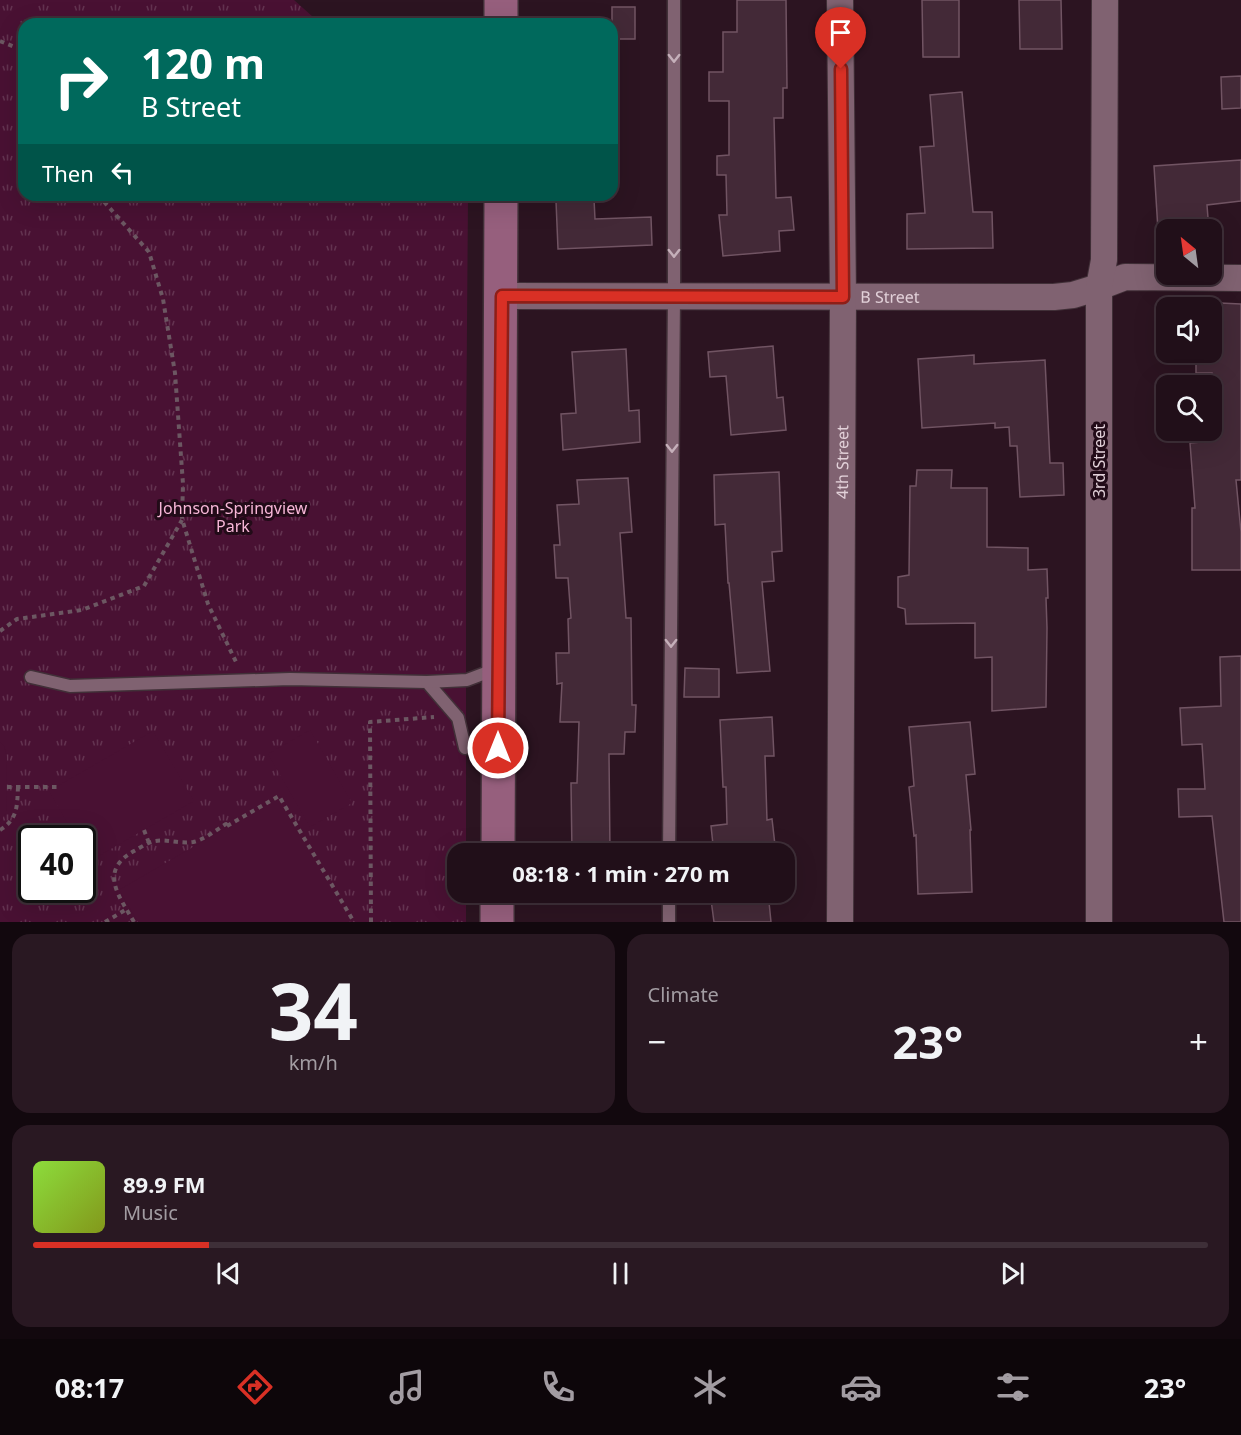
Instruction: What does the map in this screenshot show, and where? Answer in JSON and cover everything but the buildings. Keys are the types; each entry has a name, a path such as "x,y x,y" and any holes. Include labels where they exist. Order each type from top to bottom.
{"street":[{"path":"501,0 501,18"},
{"name":"4th Street","path":"840,0 843,297 840,922"},
{"name":"3rd Street","path":"1099,922 1100,287 1104,260 1105,0"},
{"path":"498,843 501,201"},
{"name":"B Street","path":"502,296 1054,297 1073,295 1125,277 1241,278"},
{"path":"497,903 497,922"}],"lane":[{"path":"669,843 674,0"},
{"path":"31,677 70,686 290,679 427,682 467,681 498,668"},
{"path":"427,682 458,718 465,748"},
{"path":"669,903 669,922"}],"path":[{"path":"0,41 18,48"},
{"path":"103,201 149,252 163,299 175,373 183,484 182,519 208,604 245,681"},
{"path":"0,631 17,619 82,610 144,586 182,519"},
{"path":"371,922 370,723 442,716 443,723 458,718"},
{"path":"7,787 58,787"},
{"path":"0,830 16,813 18,787"},
{"path":"134,922 117,891 114,880 120,861 155,841 195,842 226,824 227,827 279,796 354,922"},
{"path":"144,830 149,843"},
{"path":"105,922 127,909"}],"green space":[{"name":"Johnson-Springview Park","path":"0,0 294,0 313,17 18,18 18,201 468,201 466,843 447,843 447,903 466,903 466,922 0,922"},
{"path":"310,730 352,803 310,827 268,754"},
{"path":"153,731 194,801 96,858 96,825 69,825 49,791"},
{"path":"0,742 4,746 7,757 6,813 0,822"},
{"path":"281,796 353,920 349,922 138,922 119,890"}],"route":[{"path":"498,748 502,296 843,297 841,69"}]}
